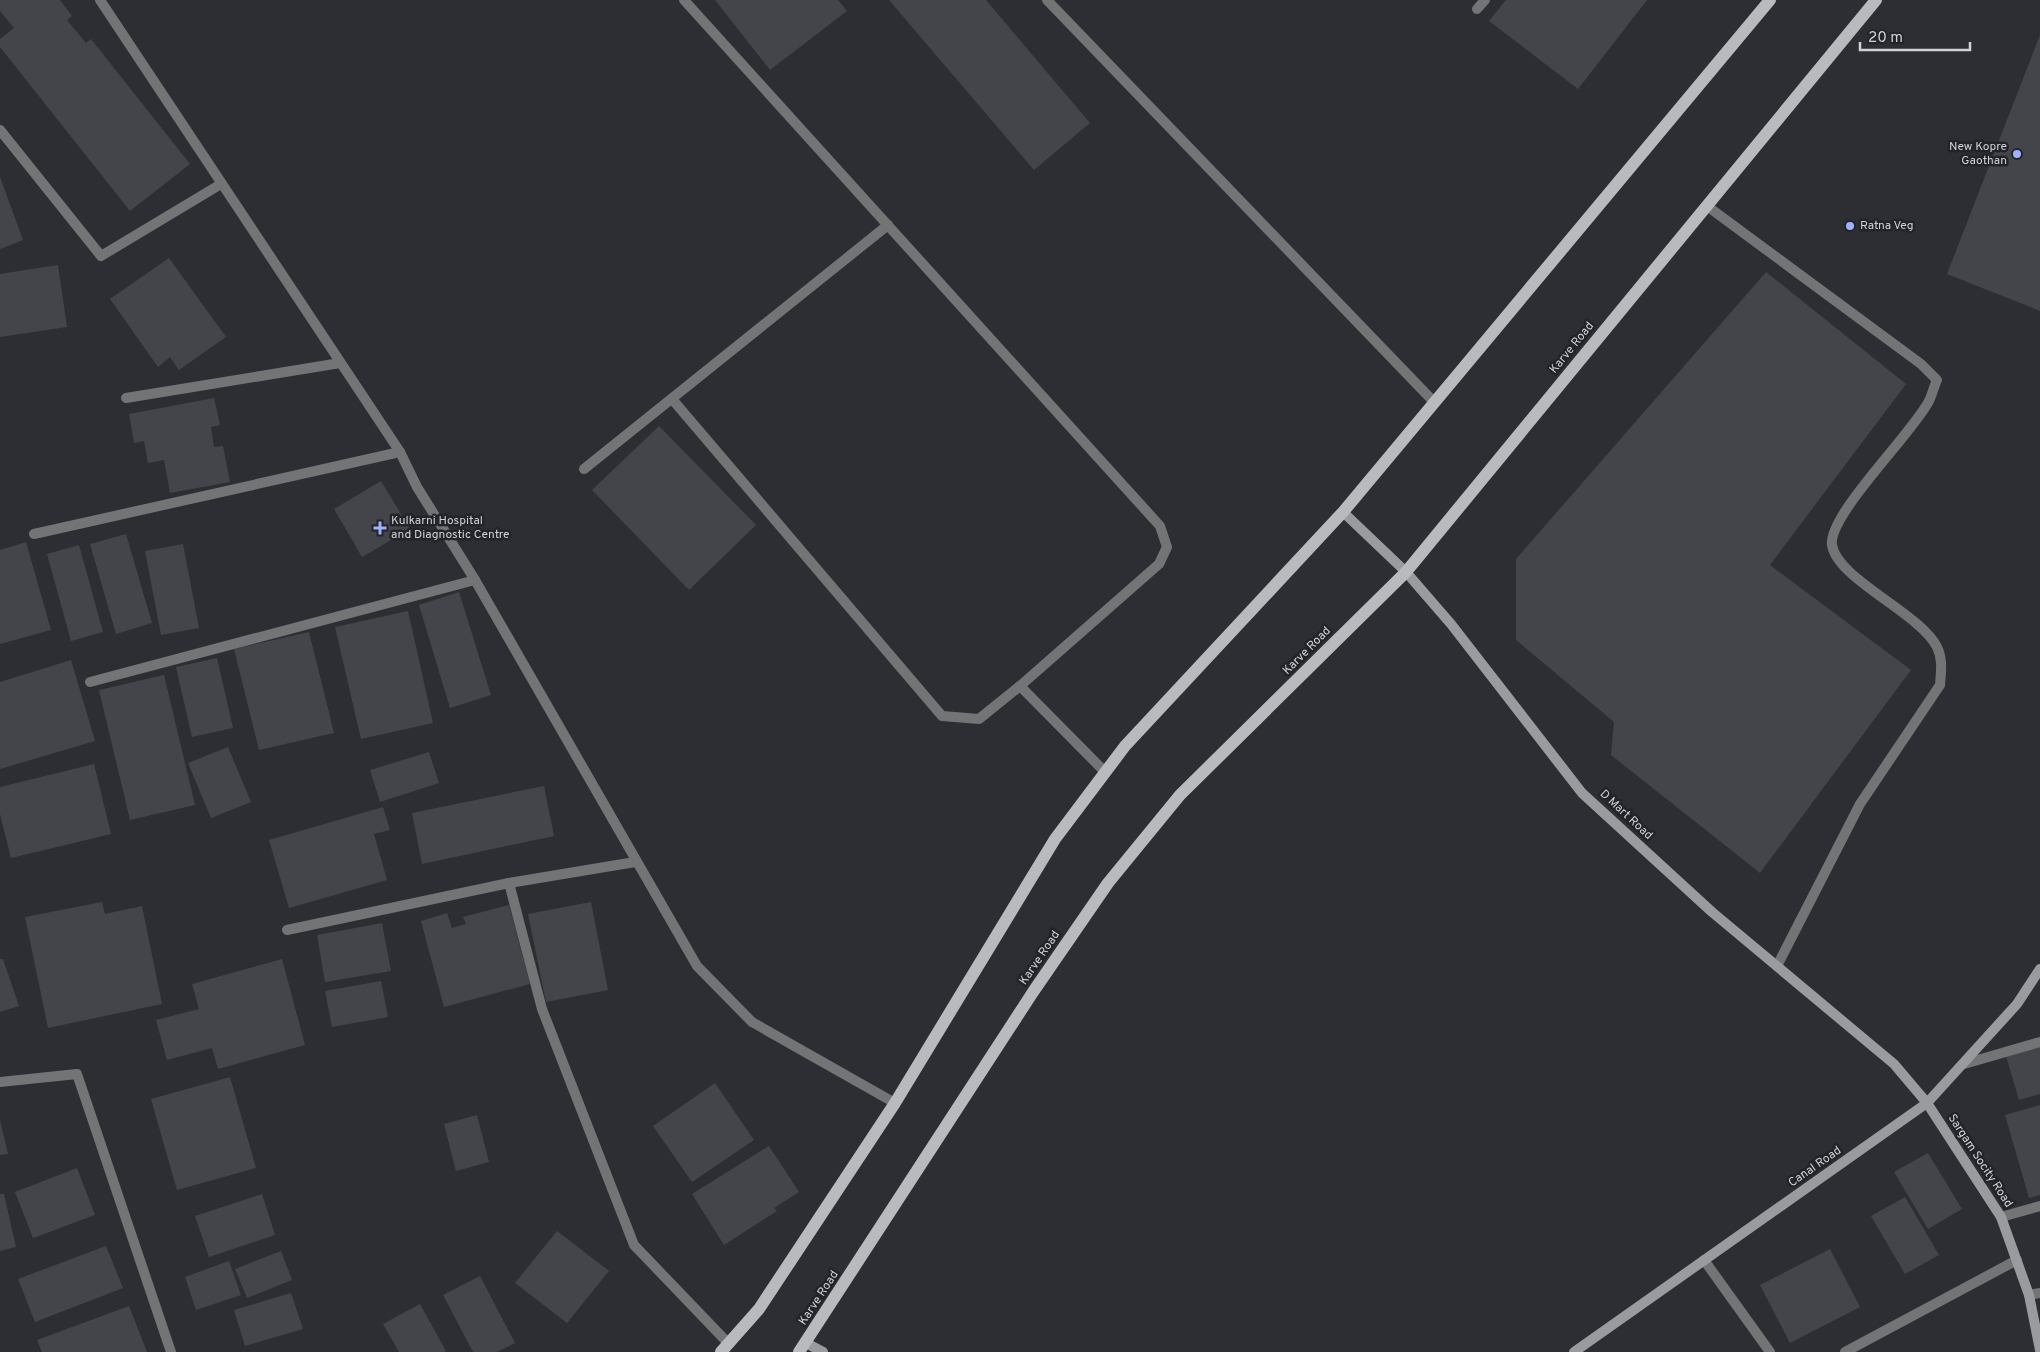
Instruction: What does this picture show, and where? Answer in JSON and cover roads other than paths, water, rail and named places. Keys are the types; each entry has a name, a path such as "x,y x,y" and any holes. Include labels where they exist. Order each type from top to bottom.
{"main road":[{"path":"724,1348 759,1309 895,1103 1055,838 1125,746 1343,512 1770,0"},
{"name":"Karve Road","path":"803,1348 1033,992 1108,883 1180,795 1406,572 1876,0"}],"street":[{"path":"100,0 400,452 417,487 476,580 697,966 752,1022 895,1103"},
{"path":"672,399 942,716 979,719 1020,686 1159,564 1167,547 1160,526 684,0"},
{"path":"1047,0 1434,402"},
{"path":"1477,9 1485,0"},
{"path":"0,130 101,256 221,184"},
{"path":"1707,206 1921,364 1937,380 1929,401 1893,451 1845,510 1835,528 1832,545 1840,562 1922,629 1937,646 1941,661 1940,685 1860,804 1777,966"},
{"path":"584,470 888,225"},
{"path":"126,398 340,363"},
{"path":"34,534 400,452"},
{"name":"D Mart Road","path":"1343,512 1406,572 1451,624 1582,793 1712,912 1894,1064 1927,1103"},
{"path":"90,682 476,580"},
{"path":"1020,686 1105,772"},
{"path":"287,930 509,883 636,862"},
{"path":"509,883 542,1009 634,1245 724,1348"},
{"name":"Canal Road","path":"1574,1352 1927,1103 2017,1004 2040,970"},
{"path":"1964,1064 2040,1042"},
{"path":"0,1082 77,1074 171,1352"},
{"name":"Sargam Socity Road","path":"1927,1103 2001,1217 2029,1295 2040,1350"},
{"path":"2001,1217 2040,1206"},
{"path":"1704,1260 1770,1352"},
{"path":"1845,1352 2017,1260"},
{"path":"2029,1295 2040,1294"},
{"path":"803,1348 823,1352"}],"place":[{"name":"New Kopre Gaothan","path":"2017,154"},
{"name":"Ratna Veg","path":"1850,226"},
{"name":"Kulkarni Hospital and Diagnostic Centre","path":"380,528"}]}
